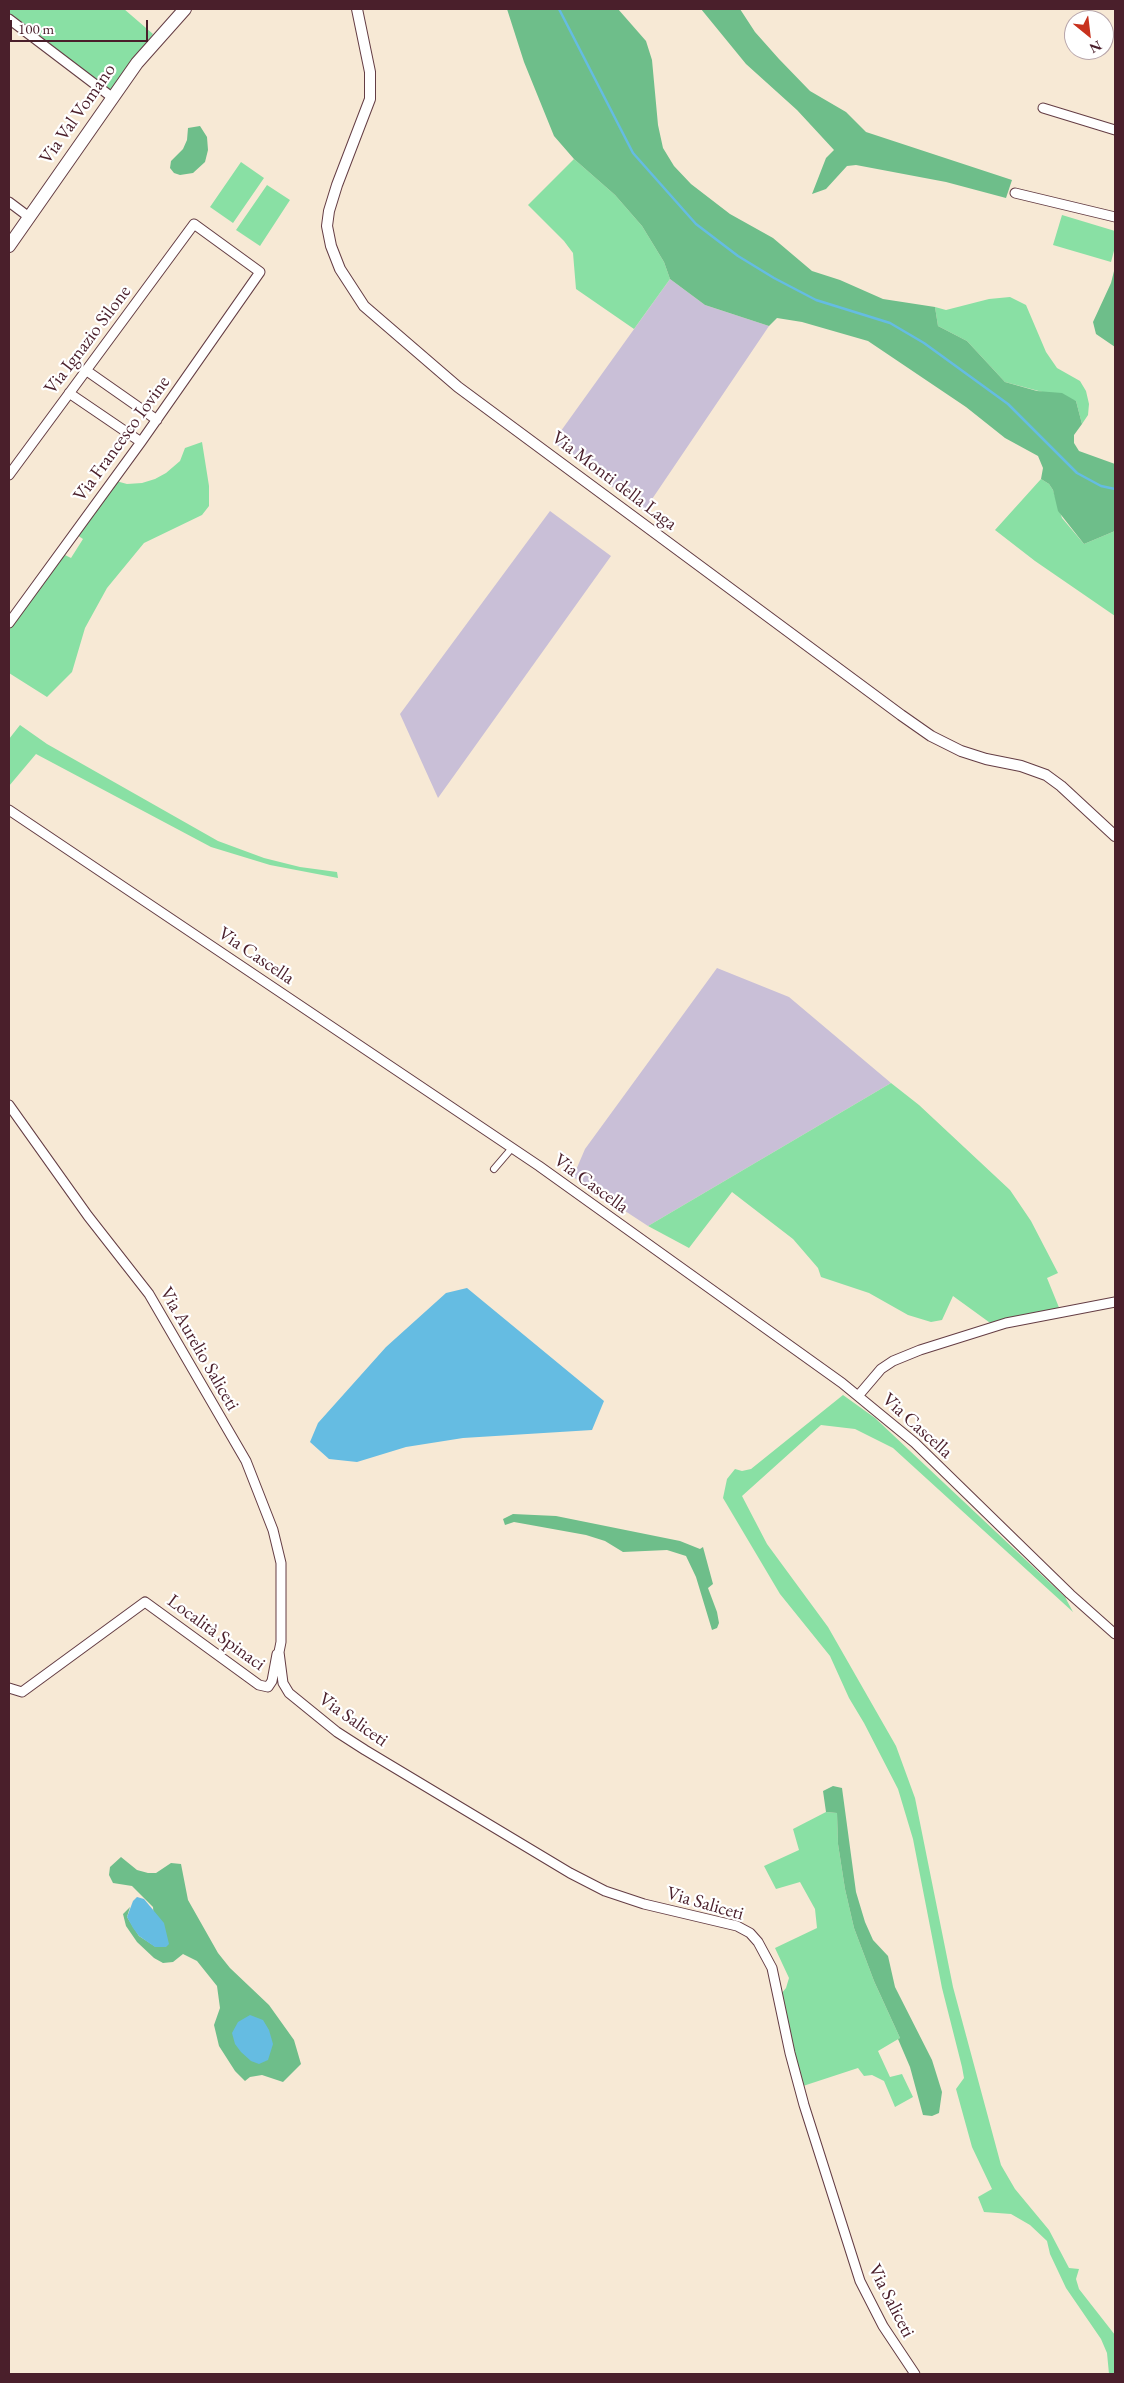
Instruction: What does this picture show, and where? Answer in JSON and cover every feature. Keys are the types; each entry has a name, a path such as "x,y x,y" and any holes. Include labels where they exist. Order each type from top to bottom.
{"main road":[{"name":"Via Val Vomano","path":"9,246 148,49 185,9"}],"street":[{"name":"Via Monti della Laga","path":"357,9 370,72 370,99 337,185 328,215 327,226 331,246 343,277 364,306 458,387 901,715 931,736 958,749 986,759 1021,766 1046,775 1066,790 1115,836"},
{"path":"9,19 112,98"},
{"path":"1042,108 1115,130"},
{"path":"1015,192 1115,217"},
{"path":"9,202 29,217"},
{"name":"Via Ignazio Silone","path":"9,475 194,224 260,272"},
{"name":"Via Francesco Iovine","path":"9,623 141,442 260,272"},
{"path":"87,371 156,420"},
{"path":"69,393 141,442"},
{"name":"Via Cascella","path":"9,810 512,1148 858,1396 915,1443 1070,1594 1115,1634"},
{"name":"Via Aurelio Saliceti","path":"9,1105 88,1216 149,1294 246,1461 273,1530 281,1563 281,1642"},
{"path":"494,1169 512,1148"},
{"path":"858,1396 881,1369 893,1361 920,1350 1006,1323 1115,1302"},
{"name":"Località Spinaci","path":"9,1688 22,1692 145,1602 260,1685 268,1687 272,1681 281,1642"},
{"name":"Via Saliceti","path":"281,1642 279,1652 283,1683 289,1693 324,1722 365,1750 570,1873 605,1891 644,1904 737,1926 750,1934 758,1942 772,1968 790,2053 804,2104 860,2281 883,2326 915,2374"}],"shaded area":[{"path":"670,279 705,305 769,326 644,511 553,442"},
{"path":"550,511 611,556 438,798 400,714"},
{"path":"717,968 789,997 891,1083 648,1226 573,1177 585,1149"}],"green space":[{"path":"9,9 124,9 153,34 112,92 9,14"},
{"path":"507,9 618,9 646,41 652,60 658,125 663,148 674,166 691,184 730,214 773,238 812,271 840,280 883,299 935,307 938,326 967,341 1005,382 1037,391 1062,393 1076,401 1082,424 1074,435 1074,443 1079,451 1115,464 1115,531 1084,544 1058,511 1053,490 1049,484 1041,479 1043,468 1038,456 1005,438 966,407 868,341 802,322 777,318 769,326 705,305 670,279 664,262 642,226 615,195 574,159 554,136 524,62"},
{"path":"701,9 740,9 755,32 810,91 846,112 866,132 1012,180 1006,198 946,182 856,165 847,166 826,189 812,194 826,158 834,150 797,110 746,64"},
{"path":"200,126 207,137 208,150 205,162 193,173 180,175 174,173 170,168 171,161 183,149 187,140 188,128"},
{"path":"574,159 615,195 642,226 664,262 670,279 634,329 576,289 573,253 564,241 528,205"},
{"path":"241,162 264,178 233,223 210,207"},
{"path":"267,185 290,200 260,246 236,230"},
{"path":"1062,215 1115,231 1115,247 1111,262 1053,245"},
{"path":"1114,271 1115,347 1096,334 1093,322 1111,283"},
{"path":"1010,297 1026,305 1046,352 1057,368 1080,381 1086,391 1089,404 1088,415 1082,424 1076,401 1005,382 967,341 938,326 935,307 946,310 989,299"},
{"path":"202,442 209,486 209,506 202,515 144,543 107,588 85,628 72,672 47,697 9,673 9,630 63,554 71,558 83,539 77,535 116,481 127,484 142,483 155,479 166,473 180,461 185,448"},
{"path":"1041,479 1049,484 1053,490 1062,518 1084,544 1115,531 1115,616 1035,561 995,530"},
{"path":"20,725 47,744 218,841 264,858 300,867 337,872 338,878 270,865 211,847 36,754 9,786 9,739"},
{"path":"891,1083 919,1105 1010,1190 1031,1221 1058,1273 1047,1278 1060,1310 993,1325 953,1296 942,1320 931,1322 908,1315 869,1293 821,1277 818,1268 793,1239 732,1192 689,1248 648,1226"},
{"path":"843,1395 875,1418 1065,1597 1073,1612 893,1448 855,1429 821,1425 742,1496 767,1544 828,1627 896,1746 915,1798 953,1987 1001,2165 1015,2189 1049,2230 1069,2268 1079,2269 1076,2279 1079,2289 1115,2335 1115,2374 1109,2374 1107,2353 1101,2339 1066,2288 1050,2254 1047,2241 1030,2225 1011,2214 984,2212 978,2197 992,2189 972,2147 956,2089 964,2078 962,2067 942,1988 913,1839 898,1789 849,1698 830,1656 780,1594 723,1498 727,1479 735,1469 742,1471 751,1469"},
{"path":"513,1514 556,1516 680,1541 700,1549 703,1547 713,1584 708,1588 717,1612 719,1623 717,1628 712,1630 696,1577 686,1556 667,1550 623,1552 605,1541 586,1535 514,1522 505,1525 503,1519"},
{"path":"833,1786 842,1788 856,1892 865,1922 873,1940 888,1956 895,1987 932,2060 942,2092 939,2113 932,2116 923,2115 910,2067 898,2039 900,2038 874,1981 854,1928 845,1889 838,1844 837,1813 826,1812 823,1791"},
{"path":"826,1812 837,1813 838,1844 845,1889 854,1928 874,1981 900,2038 878,2051 890,2077 902,2074 913,2097 895,2107 884,2081 872,2075 864,2076 858,2068 800,2087 781,1994 786,1988 789,1978 775,1948 817,1928 815,1909 800,1882 776,1889 764,1866 799,1850 793,1829"},
{"path":"121,1857 137,1870 148,1873 156,1873 171,1863 181,1864 188,1900 218,1953 230,1968 269,2005 294,2040 301,2064 283,2082 262,2075 250,2077 245,2081 235,2071 219,2046 214,2025 220,2008 217,1986 197,1961 183,1954 173,1962 163,1963 154,1958 137,1942 126,1926 123,1914 130,1907 127,1917 139,1936 156,1947 153,1907 132,1886 113,1883 109,1875 110,1867"}],"water":[{"path":"467,1288 604,1401 592,1430 463,1438 406,1447 357,1462 329,1459 310,1442 318,1423 386,1347 446,1293"},
{"path":"137,1897 144,1899 164,1923 169,1944 166,1947 155,1947 139,1936 133,1928 127,1917 133,1901"},
{"path":"250,2015 263,2020 269,2030 273,2044 268,2060 259,2064 251,2061 241,2052 235,2044 232,2033 238,2022"}],"waterway":[{"path":"559,9 633,153 696,224 738,256 816,300 890,323 924,343 1008,404 1077,473 1101,486 1115,489"}]}
